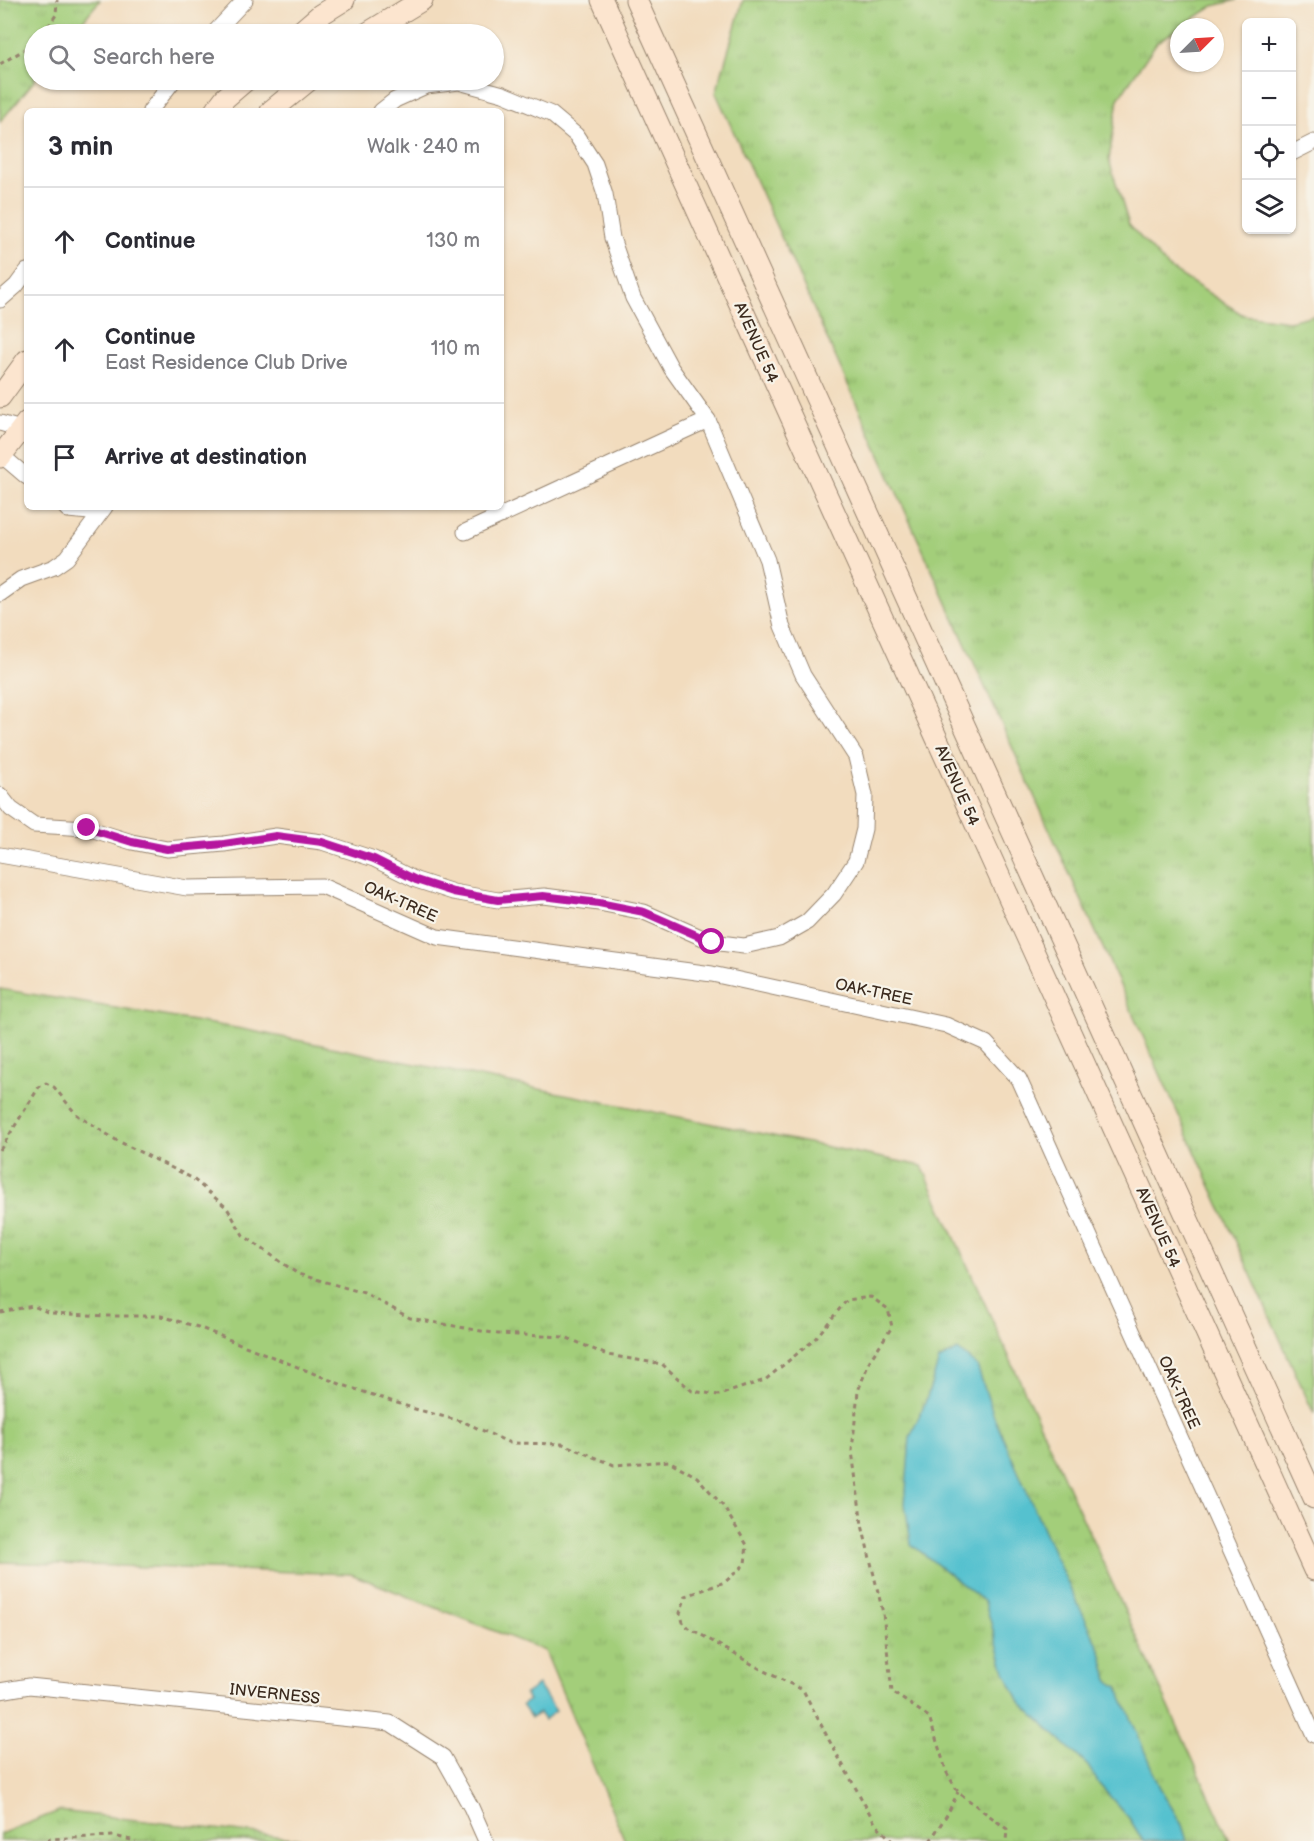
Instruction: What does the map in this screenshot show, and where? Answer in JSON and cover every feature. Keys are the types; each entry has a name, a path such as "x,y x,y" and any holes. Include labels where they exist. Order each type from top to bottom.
{"street":[{"path":"222,24 245,0"},
{"path":"310,24 344,0"},
{"path":"382,24 422,0"},
{"name":"AVENUE 54","path":"602,0 1314,1570"},
{"name":"AVENUE 54","path":"636,0 1314,1497"},
{"path":"152,108 166,90"},
{"path":"217,108 234,90"},
{"path":"275,108 297,90"},
{"path":"385,108 395,100 417,90"},
{"path":"0,795 11,809 34,825 87,828 132,842 167,849 276,836 322,842 374,859 416,880 453,892 498,900 543,896 599,903 644,912 712,942 744,946 779,938 807,922 834,894 856,861 864,829 865,795 856,757 803,675 782,626 767,560 708,420 671,368 633,298 612,238 606,194 595,164 576,135 551,114 488,90"},
{"path":"1296,151 1314,142"},
{"path":"0,300 16,286 24,275"},
{"path":"0,397 24,364"},
{"path":"465,532 708,420"},
{"path":"0,423 24,428"},
{"path":"24,429 0,455 24,475"},
{"path":"0,594 21,579 54,567 67,558 100,510"},
{"name":"OAK-TREE","path":"0,855 187,888 322,885 436,937 712,974 946,1025 986,1043 1019,1079 1314,1735"},
{"name":"INVERNESS","path":"0,1691 30,1686 390,1723 443,1757 471,1807 486,1841"}],"path":[{"path":"50,24 56,15 57,0"},
{"path":"0,64 24,50"},
{"path":"0,1150 39,1087 46,1083 54,1087 76,1114 116,1140 192,1178 227,1208 243,1235 298,1274 364,1293 410,1318 498,1334 565,1336 607,1355 662,1364 692,1391 719,1395 765,1380 814,1340 847,1300 871,1297 888,1309 892,1327 870,1360 858,1391 852,1451 862,1526 883,1613 892,1692 929,1717 947,1773 958,1792 1007,1829 1006,1841"},
{"path":"0,1312 33,1306 50,1313 161,1316 198,1327 340,1384 415,1410 464,1422 510,1443 563,1444 614,1466 669,1461 697,1477 723,1506 747,1545 746,1564 726,1582 686,1596 680,1613 684,1625 764,1671 803,1690 875,1823 892,1841"},
{"path":"930,1841 958,1792"},
{"path":"47,1841 49,1839 113,1836 136,1841"}],"green space":[{"path":"0,0 100,0 80,24 24,24 24,90 27,90 0,122"},
{"path":"743,0 1237,0 1213,6 1194,18 1170,18 1170,34 1157,42 1118,99 1109,160 1129,225 1169,268 1243,315 1289,321 1314,315 1314,1414 716,93"},
{"path":"0,989 242,1029 922,1166 1230,1841 625,1841 545,1651 351,1574 0,1562"},
{"path":"59,1811 318,1841 0,1841 0,1834"}],"water":[{"path":"958,1350 977,1366 995,1419 1059,1565 1101,1651 1108,1680 1118,1687 1159,1786 1182,1825 1187,1841 1143,1841 1129,1818 1099,1784 1088,1766 1020,1702 1005,1672 985,1602 911,1544 905,1504 910,1437 925,1403 939,1360"},
{"path":"538,1685 556,1711 544,1720 539,1713 531,1718 522,1705 529,1700 525,1694"}],"route":[{"path":"87,828 132,842 167,849 276,836 322,842 374,859 416,880 453,892 498,900 543,896 599,903 644,912 712,942"}]}
